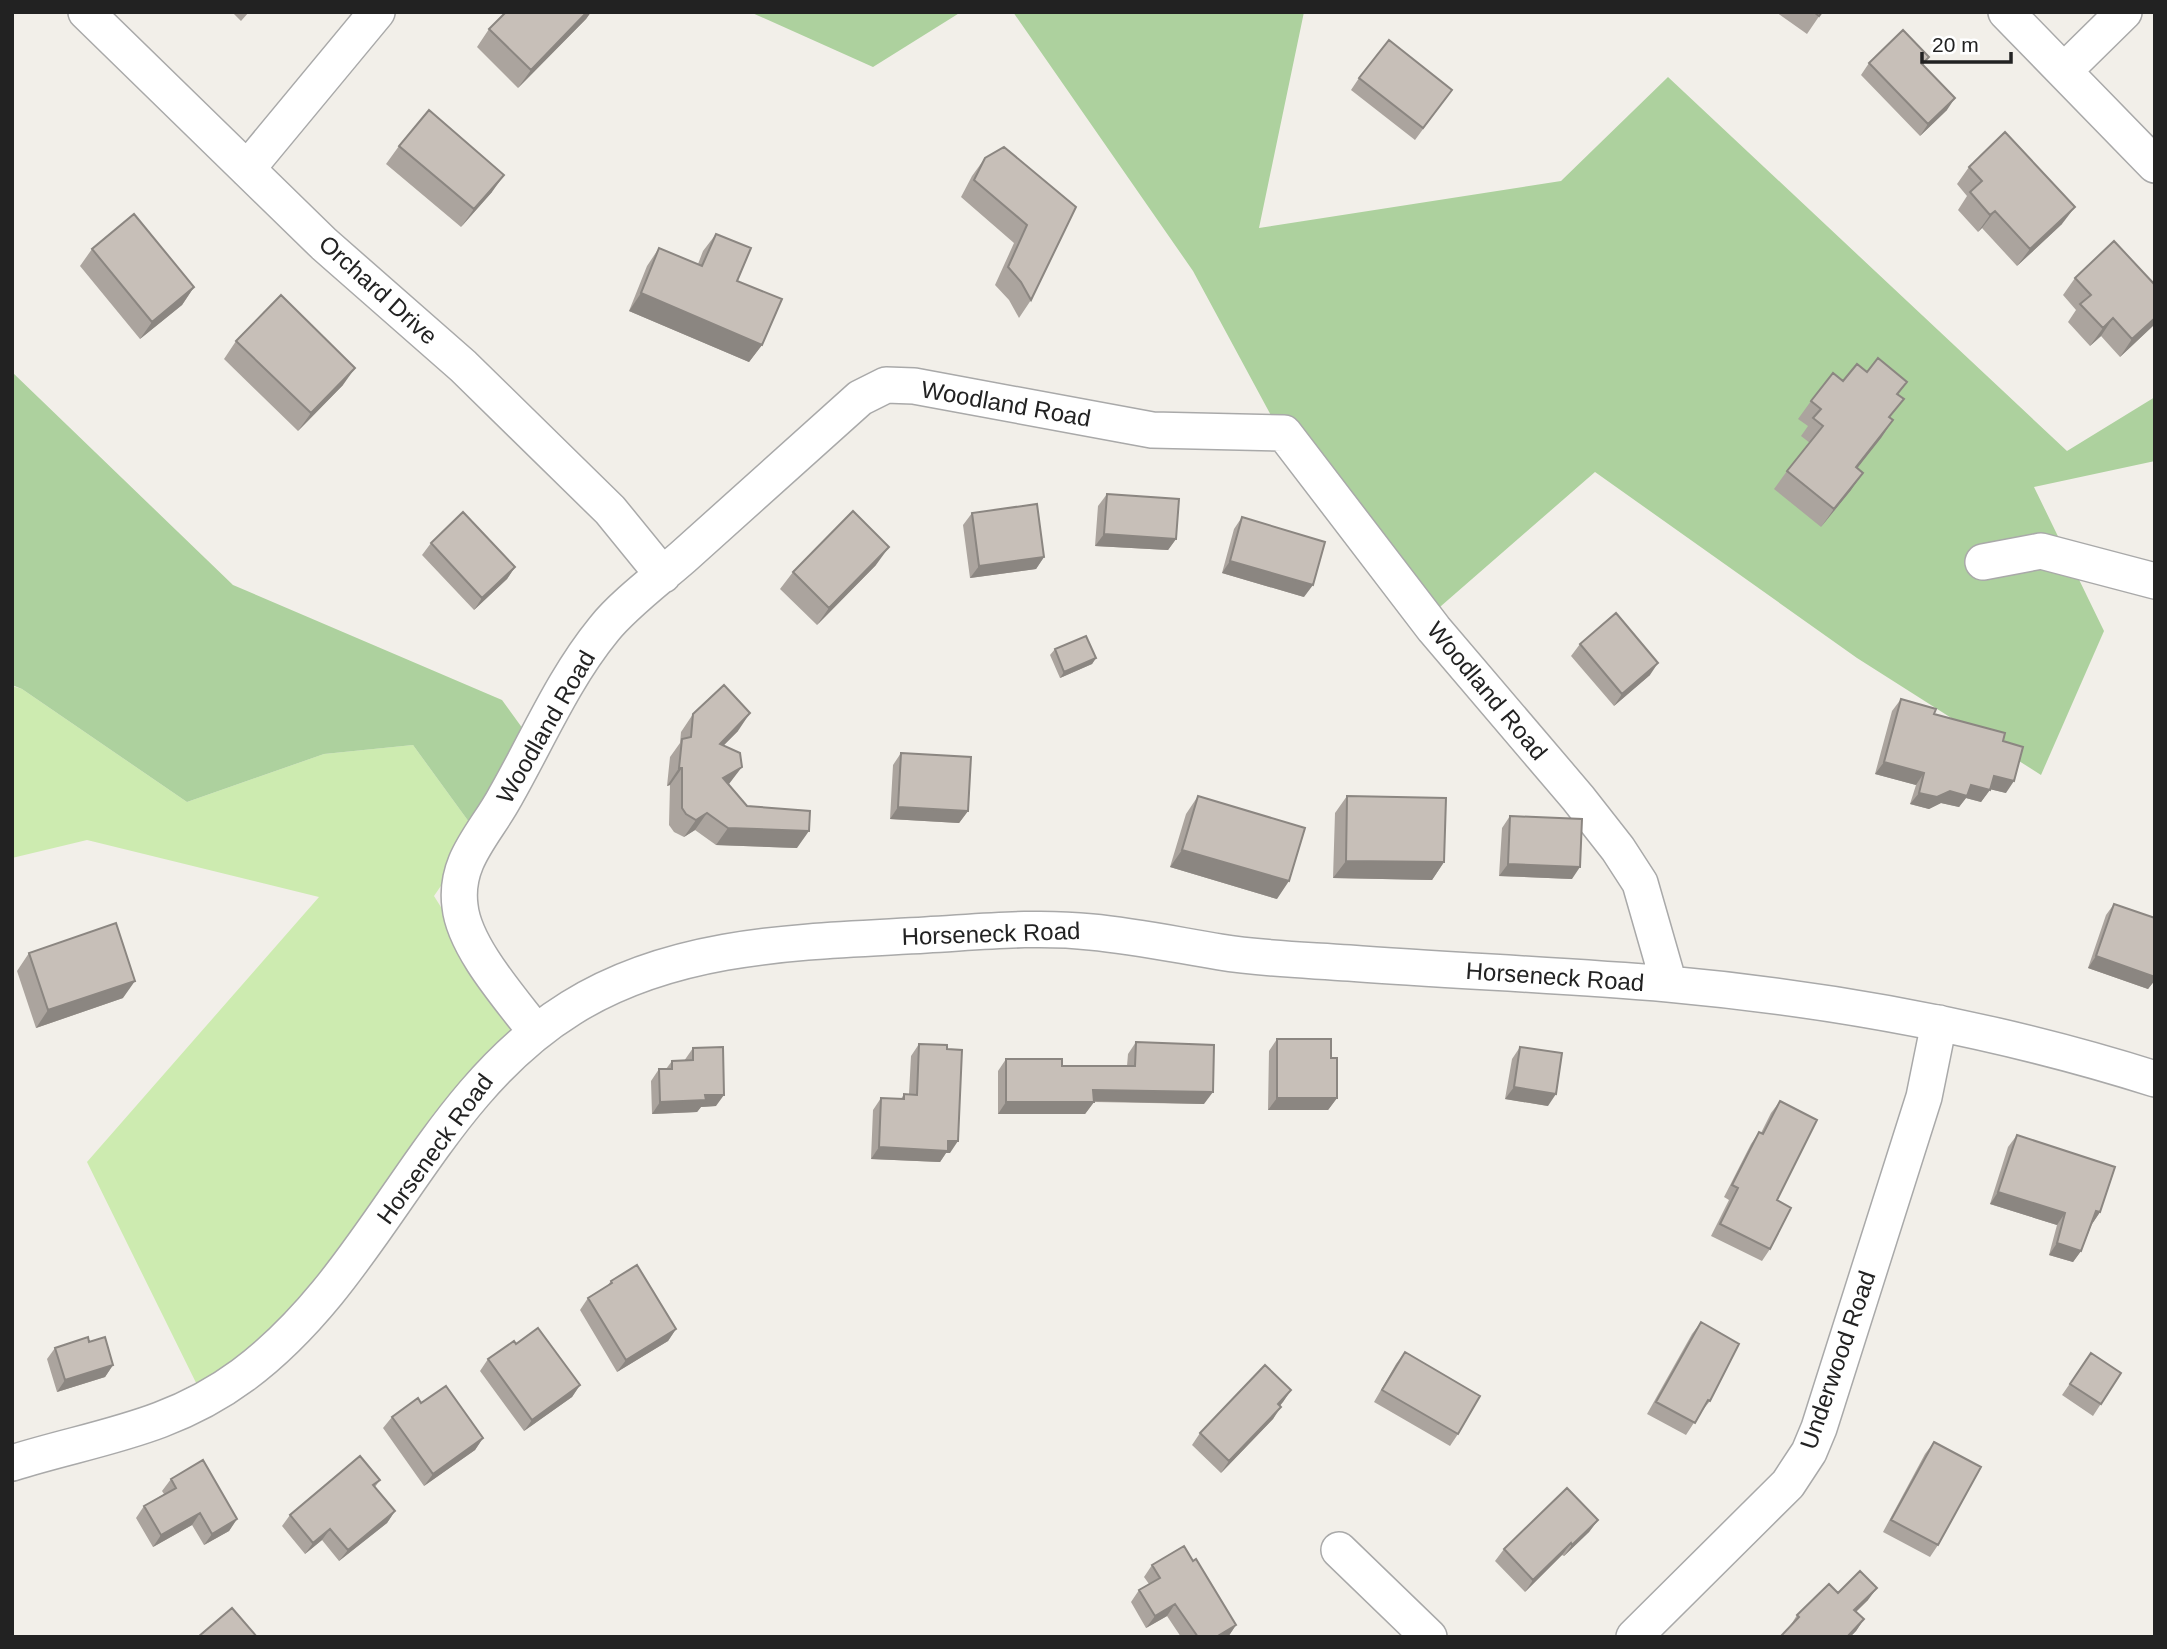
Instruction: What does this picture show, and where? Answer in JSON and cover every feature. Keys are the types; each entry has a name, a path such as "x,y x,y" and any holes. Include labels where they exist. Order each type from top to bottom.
{"street":[{"name":"Orchard Drive","path":"86,12 324,244 463,366 610,510 663,575"},
{"path":"247,169 377,12"},
{"path":"2006,12 2155,165"},
{"path":"2064,71 2124,12"},
{"name":"Woodland Road","path":"536,1032 484,964 464,922 459,889 462,869 537,740 562,689 606,627 860,398 886,386 914,386 1152,430 1284,433 1434,629 1618,849 1640,883 1669,984"},
{"path":"1983,562 2041,551 2155,581"},
{"name":"Horseneck Road","path":"12,1463 148,1426 238,1379 285,1341 313,1312 354,1261 468,1099 500,1062 536,1032 574,1006 628,979 667,966 726,952 786,943 999,931 1085,931 1227,953 1669,984 1827,1003 1939,1023 2111,1065 2155,1079"},
{"name":"Underwood Road","path":"1634,1637 1788,1484 1809,1452 1819,1428 1924,1097 1939,1023"},
{"path":"1339,1550 1429,1637"}],"green space":[{"path":"750,12 961,12 873,67"},
{"path":"1013,12 1304,12 1259,228 1561,181 1668,77 2067,451 2155,397 2155,461 2034,487 2104,631 2041,775 1857,658 1595,472 1433,613 1287,445 1193,271"},
{"path":"12,372 233,585 502,700 536,747 477,833 413,745 324,754 187,802 22,689 12,685"},
{"path":"12,686 22,689 187,802 324,754 413,745 477,833 434,896 525,1041 207,1405 87,1162 319,897 87,840 12,858"}],"building":[{"path":"506,12 587,12 531,70 489,29"},
{"path":"1903,30 1929,57 1922,64 1955,98 1928,124 1869,63"},
{"path":"1389,40 1452,90 1423,128 1359,78"},
{"path":"429,110 504,175 474,209 399,146"},
{"path":"2005,132 2075,207 2030,249 1995,211 1990,215 1970,192 1982,181 1969,167"},
{"path":"1004,147 1076,207 1031,300 1008,267 1027,225 974,180 985,158"},
{"path":"134,214 194,287 152,322 92,249"},
{"path":"716,234 751,248 737,281 782,299 762,345 641,293 659,248 702,266"},
{"path":"2114,241 2155,285 2155,318 2132,339 2113,318 2103,328 2080,304 2091,295 2075,278"},
{"path":"281,295 355,368 311,413 236,341"},
{"path":"1878,358 1907,382 1897,394 1904,399 1889,417 1893,420 1856,467 1863,473 1834,509 1787,471 1823,426 1813,418 1821,409 1811,401 1833,373 1843,381 1857,364 1867,372"},
{"path":"1107,494 1179,499 1176,539 1104,534"},
{"path":"1037,504 1044,557 979,566 972,513"},
{"path":"853,511 889,547 829,608 793,572"},
{"path":"463,512 515,567 482,598 431,543"},
{"path":"1242,517 1325,542 1313,585 1230,561"},
{"path":"1616,613 1658,663 1622,694 1580,644"},
{"path":"1086,636 1096,658 1064,672 1055,649"},
{"path":"724,685 750,713 720,744 740,753 742,767 723,778 747,806 810,811 809,831 728,828 707,813 696,820 682,808 682,768 679,768 682,739 691,737 693,714"},
{"path":"1901,699 1936,709 1934,714 2005,733 2003,741 2023,747 2014,781 1994,776 1990,790 1971,785 1967,796 1950,791 1937,797 1919,793 1924,773 1884,762"},
{"path":"901,753 971,757 968,811 898,807"},
{"path":"1198,796 1305,828 1289,881 1182,850"},
{"path":"1347,796 1446,798 1444,862 1346,861"},
{"path":"1510,816 1582,819 1580,867 1508,864"},
{"path":"2114,904 2155,918 2155,977 2096,956"},
{"path":"116,923 135,981 48,1010 29,953"},
{"path":"1277,1039 1331,1039 1331,1058 1337,1058 1337,1098 1277,1098"},
{"path":"1136,1042 1214,1045 1213,1092 1093,1090 1094,1102 1006,1102 1006,1059 1062,1059 1062,1066 1135,1066"},
{"path":"919,1044 947,1045 947,1049 962,1050 958,1141 948,1141 948,1151 879,1147 881,1098 904,1099 904,1094 917,1095"},
{"path":"723,1047 724,1095 705,1095 706,1100 660,1102 659,1069 672,1069 672,1061 693,1060 693,1048"},
{"path":"1520,1047 1562,1053 1556,1094 1514,1087"},
{"path":"1780,1101 1817,1120 1777,1200 1791,1208 1770,1249 1720,1224 1738,1188 1732,1185 1759,1132 1763,1134"},
{"path":"2017,1135 2115,1167 2100,1212 2096,1211 2081,1251 2057,1243 2065,1213 1998,1192"},
{"path":"637,1265 676,1329 626,1360 588,1298"},
{"path":"1701,1322 1739,1344 1710,1401 1708,1400 1695,1423 1656,1402"},
{"path":"538,1328 580,1385 532,1420 488,1359"},
{"path":"88,1337 89,1342 105,1337 113,1365 65,1380 55,1348"},
{"path":"1405,1352 1480,1396 1458,1434 1382,1390"},
{"path":"2091,1353 2121,1373 2101,1404 2070,1384"},
{"path":"1265,1365 1291,1390 1278,1404 1281,1407 1229,1461 1200,1433"},
{"path":"446,1386 483,1438 433,1474 392,1417 418,1398 421,1403"},
{"path":"1934,1442 1981,1467 1938,1545 1891,1520"},
{"path":"360,1456 380,1480 373,1485 395,1511 348,1550 330,1529 313,1543 290,1515"},
{"path":"203,1460 237,1519 212,1534 200,1513 161,1535 144,1506 176,1488 171,1479"},
{"path":"1567,1488 1598,1520 1533,1580 1504,1549"},
{"path":"1184,1546 1193,1561 1196,1559 1236,1625 1216,1637 1198,1637 1175,1604 1155,1616 1139,1590 1160,1578 1152,1565"},
{"path":"1860,1571 1877,1588 1854,1610 1864,1619 1847,1637 1780,1637 1799,1617 1797,1615 1829,1584 1838,1593"},
{"path":"232,1608 257,1637 198,1637"}]}
